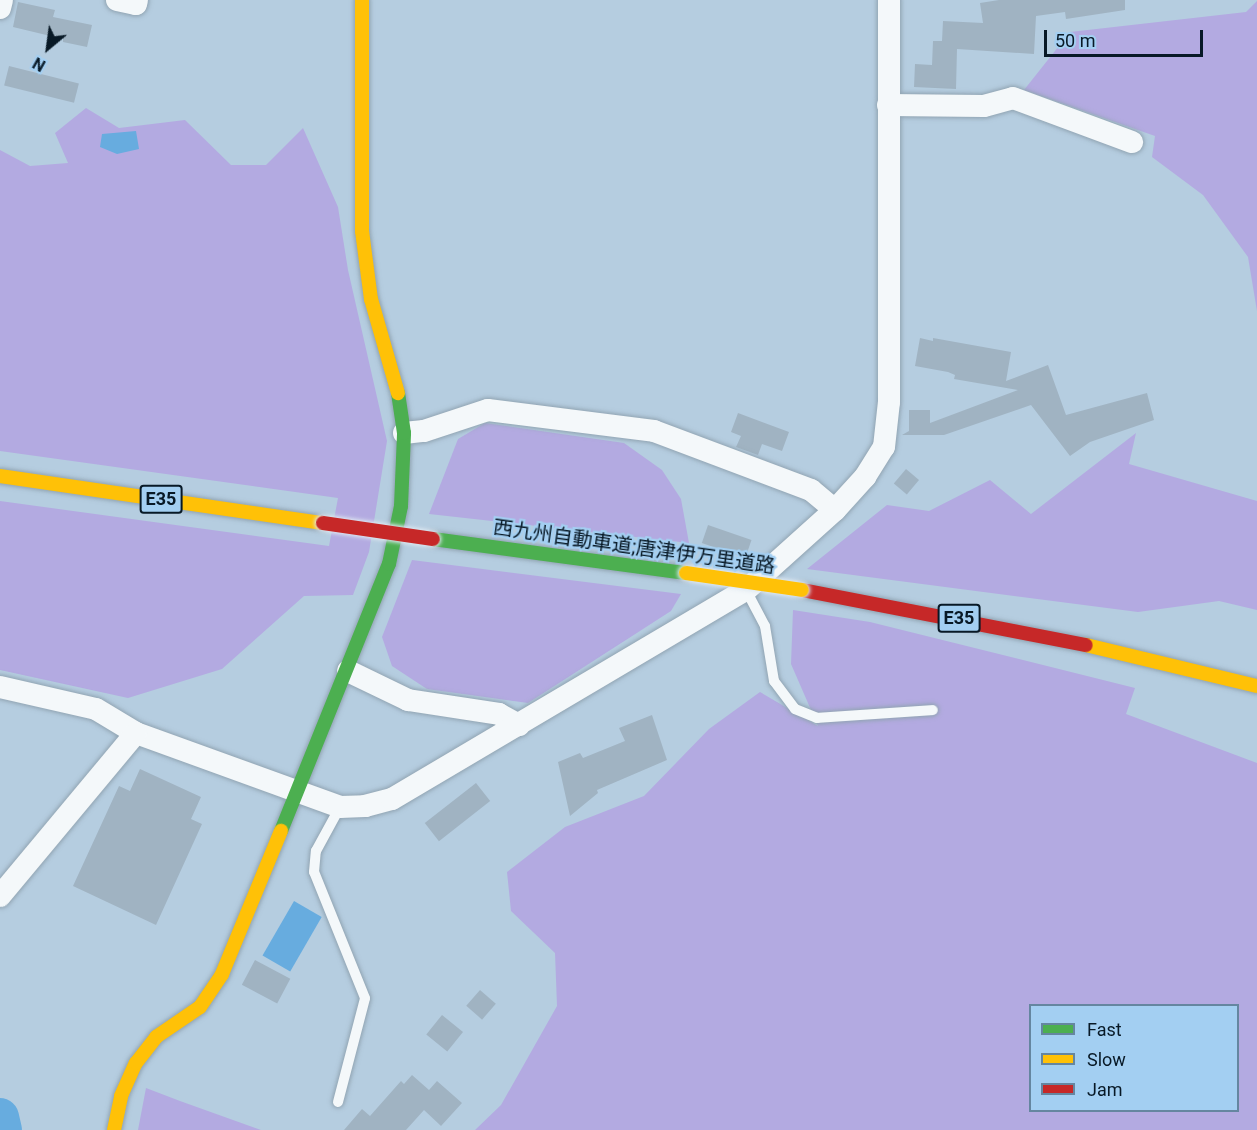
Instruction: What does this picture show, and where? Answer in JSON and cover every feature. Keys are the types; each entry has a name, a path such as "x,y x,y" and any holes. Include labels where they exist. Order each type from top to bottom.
{"main road":[{"path":"114,1130 121,1096 136,1063 156,1037 200,1007 222,974 348,671 389,564 401,506 404,433 396,384 371,299 362,231 362,0"},
{"name":"西九州自動車道;唐津伊万里道路","path":"0,476 802,590 1115,650 1257,686"},
{"path":"1115,650 1222,663"}],"street":[{"path":"0,8 2,0"},
{"path":"117,0 136,4 137,0"},
{"path":"0,687 96,709 136,733 340,807 365,806 392,799 746,590 835,510 865,477 884,447 889,402 889,0"},
{"path":"888,105 984,106 1013,98 1132,142"},
{"path":"404,433 424,431 488,410 654,431 811,490 835,510"},
{"path":"348,671 408,700 499,714 519,725"},
{"path":"0,896 136,733"}],"lane":[{"path":"746,590 765,626 774,681 795,709 817,718 933,710"},
{"path":"338,1102 365,998 314,872 316,851 340,807"}],"shaded area":[{"path":"1257,1 1257,311 1248,257 1203,195 1152,157 1155,136 1024,90 1070,32 1246,12"},
{"path":"86,108 119,128 185,120 231,165 266,165 303,128 338,207 348,270 387,441 369,552 353,595 304,596 222,669 128,698 0,670 0,501 329,546 338,498 0,451 0,150 30,166 68,163 55,133"},
{"path":"485,423 624,443 662,470 681,499 689,543 429,514 458,439"},
{"path":"1136,433 1129,464 1257,501 1257,610 1219,601 1138,612 807,569 887,505 929,511 990,480 1031,514"},
{"path":"412,560 681,594 671,611 528,703 427,689 392,666 382,637"},
{"path":"793,610 870,622 1135,688 1126,714 1257,763 1257,1130 475,1130 501,1105 557,1006 555,953 511,911 507,872 565,827 644,796 709,729 760,692 818,726 791,664"},
{"path":"146,1088 180,1101 261,1130 138,1130"}],"water":[{"path":"136,131 139,149 117,154 100,147 102,134"},
{"path":"294,901 322,917 290,972 262,956"}],"building":[{"path":"999,0 1125,0 1125,10 1066,19 1065,12 1036,16 1034,54 957,49 956,89 914,87 915,64 932,65 933,41 942,41 943,21 983,23 980,3"},
{"path":"18,2 55,10 53,17 92,25 87,47 13,27"},
{"path":"9,66 79,83 74,103 4,85"},
{"path":"920,338 933,341 933,338 1011,352 1006,381 1048,365 1066,415 1147,393 1154,420 1090,442 1070,456 1031,405 944,435 902,435 909,431 909,410 930,410 930,423 1018,390 954,379 955,375 948,372 915,366"},
{"path":"738,413 789,432 782,451 762,444 758,455 736,447 741,436 731,432"},
{"path":"906,469 919,480 907,494 894,484"},
{"path":"708,525 751,540 745,558 702,543"},
{"path":"652,715 667,760 597,790 598,793 570,816 558,762 580,753 583,758 625,741 619,728"},
{"path":"140,769 201,797 191,819 202,824 156,925 73,886 119,786 130,791"},
{"path":"476,783 490,801 439,841 425,823"},
{"path":"255,960 290,979 277,1004 242,985"},
{"path":"480,990 496,1004 482,1020 466,1006"},
{"path":"442,1015 463,1032 447,1051 426,1034"},
{"path":"412,1075 429,1090 437,1081 462,1103 441,1126 424,1110 406,1130 344,1130 362,1109 370,1116 401,1081 404,1084"}],"waterway":[{"path":"0,1117 3,1130"}],"traffic: fast":[{"path":"281,831 389,564 401,506 404,433 398,393"},
{"path":"433,539 686,573"}],"traffic: slow":[{"path":"362,0 362,231 371,299 398,393"},
{"path":"0,476 323,523"},
{"path":"686,573 802,590"},
{"path":"1086,645 1257,686"},
{"path":"114,1130 121,1096 136,1063 156,1037 200,1007 222,974 281,831"}],"traffic: jam":[{"path":"323,523 433,539"},
{"path":"802,590 1086,645"}]}
